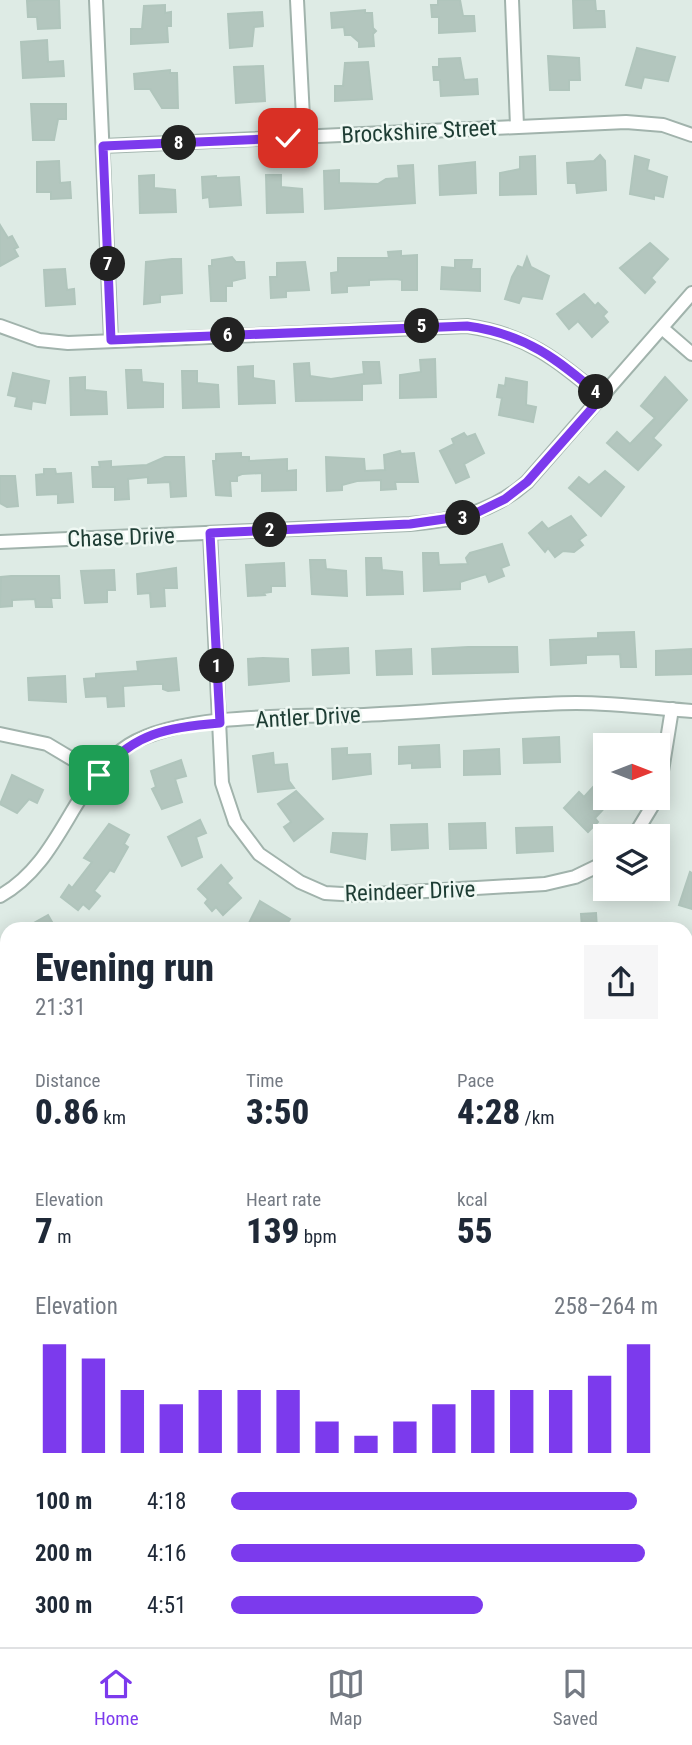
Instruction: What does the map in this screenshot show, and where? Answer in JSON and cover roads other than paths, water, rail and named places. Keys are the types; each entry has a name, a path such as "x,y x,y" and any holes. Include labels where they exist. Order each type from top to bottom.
{"street":[{"path":"96,0 111,340"},
{"path":"297,0 304,137"},
{"path":"512,0 517,126"},
{"name":"Brockshire Street","path":"103,146 642,122 673,127 692,135"},
{"name":"Chase Drive","path":"0,542 410,524 472,515 505,499 527,482 692,293"},
{"path":"0,326 39,340 111,340 467,326 497,331 541,349 602,397"},
{"path":"662,328 692,354"},
{"name":"Reindeer Drive","path":"210,533 222,783 235,822 259,854 286,874 325,893 359,895 545,884 593,870"},
{"name":"Antler Drive","path":"0,896 17,886 52,849 78,801 116,755 155,733 220,723 576,703 692,711"},
{"path":"668,733 672,709"},
{"path":"0,734 47,744 99,775"},
{"path":"0,1467 0,1514"}]}
